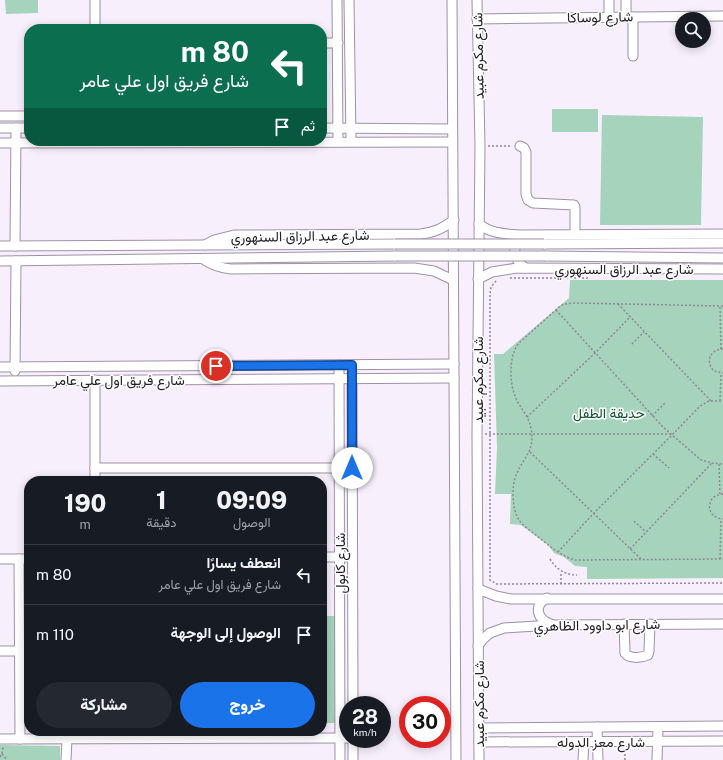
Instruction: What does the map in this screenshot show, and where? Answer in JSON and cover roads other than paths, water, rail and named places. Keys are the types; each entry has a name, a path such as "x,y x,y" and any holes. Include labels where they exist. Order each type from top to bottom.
{"street":[{"path":"95,0 95,24"},
{"path":"337,0 338,141"},
{"path":"350,0 351,141"},
{"name":"شارع مكرم عبيد","path":"452,0 456,760"},
{"name":"شارع مكرم عبيد","path":"477,0 480,146 477,434 479,760"},
{"path":"609,0 609,17"},
{"path":"626,0 630,17 633,56"},
{"name":"شارع لوساكا","path":"477,19 723,16"},
{"path":"327,43 338,43"},
{"path":"0,116 24,116"},
{"path":"0,128 24,128"},
{"path":"15,246 16,128"},
{"path":"327,128 452,129"},
{"path":"327,141 452,142"},
{"path":"0,142 24,142"},
{"path":"520,146 524,148 526,152 526,194 528,200 533,203 574,205 575,234"},
{"name":"شارع عبد الرزاق السنهوري","path":"0,246 204,246 214,240 234,235 414,235 435,232 454,220"},
{"path":"479,224 496,233 522,235 723,234"},
{"path":"414,235 420,244 422,253 420,261 414,268"},
{"path":"522,235 516,242 514,250 516,259 525,268"},
{"path":"204,246 723,243"},
{"path":"0,261 396,256 723,258"},
{"path":"202,259 220,268 230,269 414,268 434,271 453,280"},
{"path":"15,381 16,261"},
{"name":"شارع عبد الرزاق السنهوري","path":"478,279 500,270 525,268 723,269"},
{"name":"شارع فريق اول علي عامر","path":"0,367 454,364"},
{"name":"شارع كابول","path":"339,365 340,557 343,696"},
{"name":"شارع كابول","path":"352,365 353,696"},
{"name":"شارع فريق اول علي عامر","path":"0,381 454,378"},
{"path":"95,380 95,476"},
{"path":"95,468 340,468"},
{"path":"327,557 352,557"},
{"path":"0,559 24,559"},
{"path":"19,559 20,739"},
{"name":"شارع ابو داوود الظاهري","path":"478,589 504,598 723,599"},
{"path":"547,598 541,603 538,614 543,621 553,625"},
{"path":"624,624 625,653 630,657 644,657 648,655 650,650 650,624"},
{"name":"شارع ابو داوود الظاهري","path":"478,646 486,635 499,628 553,625 723,624"},
{"path":"0,651 24,651"},
{"name":"شارع معز الدوله","path":"479,728 723,726"},
{"path":"598,727 598,760"},
{"path":"657,760 658,727"},
{"path":"0,739 226,736"},
{"path":"301,736 339,738"},
{"path":"66,760 67,739"},
{"name":"شارع معز الدوله","path":"479,742 723,741"},
{"path":"584,742 584,760"},
{"name":"شارع كابول","path":"340,760 342,748"},
{"path":"353,748 353,760"}],"park label":[{"name":"حديقة الطفل","path":"609,413"}]}
